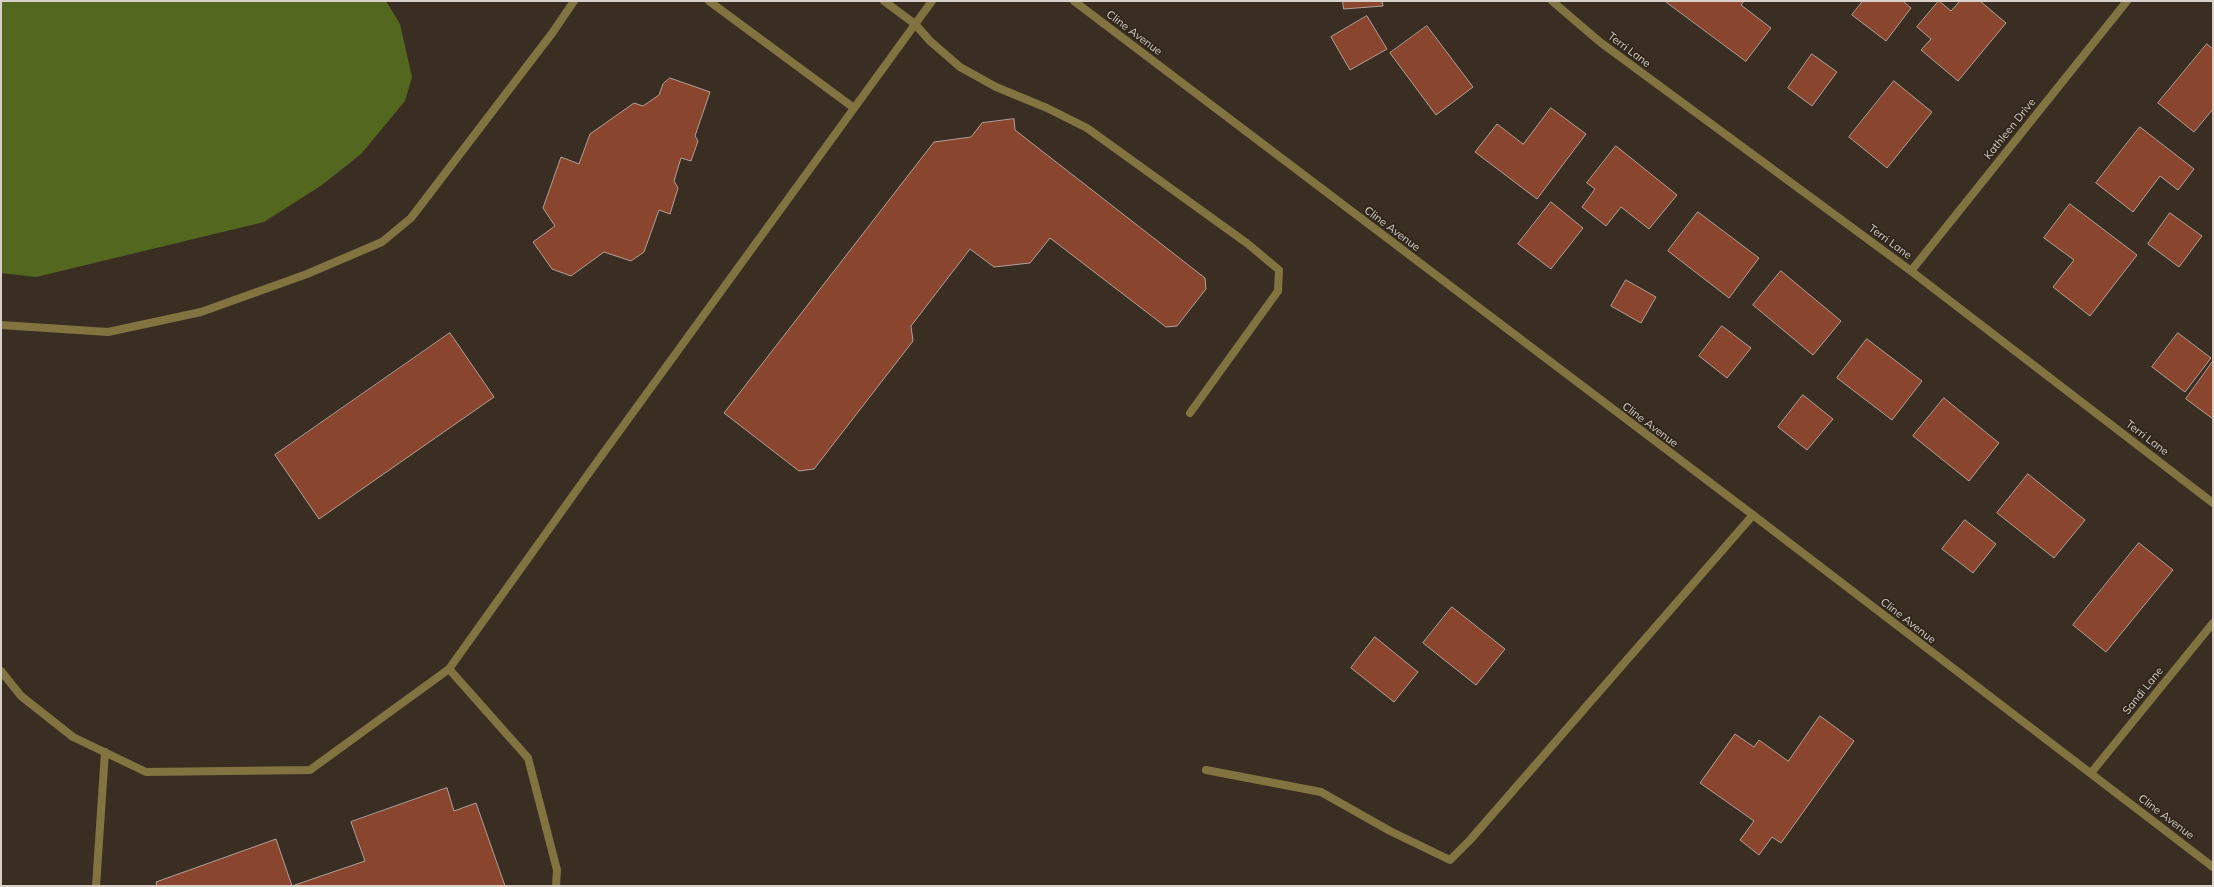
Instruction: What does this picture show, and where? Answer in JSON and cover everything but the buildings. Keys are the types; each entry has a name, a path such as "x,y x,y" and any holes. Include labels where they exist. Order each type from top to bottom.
{"street":[{"path":"1,325 108,332 193,314 307,274 382,242 411,218 553,32 574,1"},
{"path":"709,1 854,108"},
{"path":"884,1 915,24 930,41 960,67 996,87 1047,108 1087,128 1248,244 1278,270 1278,291 1190,413"},
{"path":"1,671 26,701 72,737 146,772 310,770 449,669 932,1"},
{"name":"Cline Avenue","path":"1074,1 1753,515 2213,867"},
{"name":"Terri Lane","path":"1552,1 1600,42 1911,271 2213,502"},
{"name":"Kathleen Drive","path":"1911,271 2127,1"},
{"path":"1206,770 1321,792 1390,831 1450,860 1470,840 1753,515"},
{"name":"Sandi Lane","path":"2091,774 2213,623"},
{"path":"449,669 528,758 557,870 556,886"},
{"path":"96,886 104,752"}],"shaded area":[{"path":"1,1 386,1 400,24 412,77 405,101 361,154 322,185 264,222 36,277 1,273"}]}
